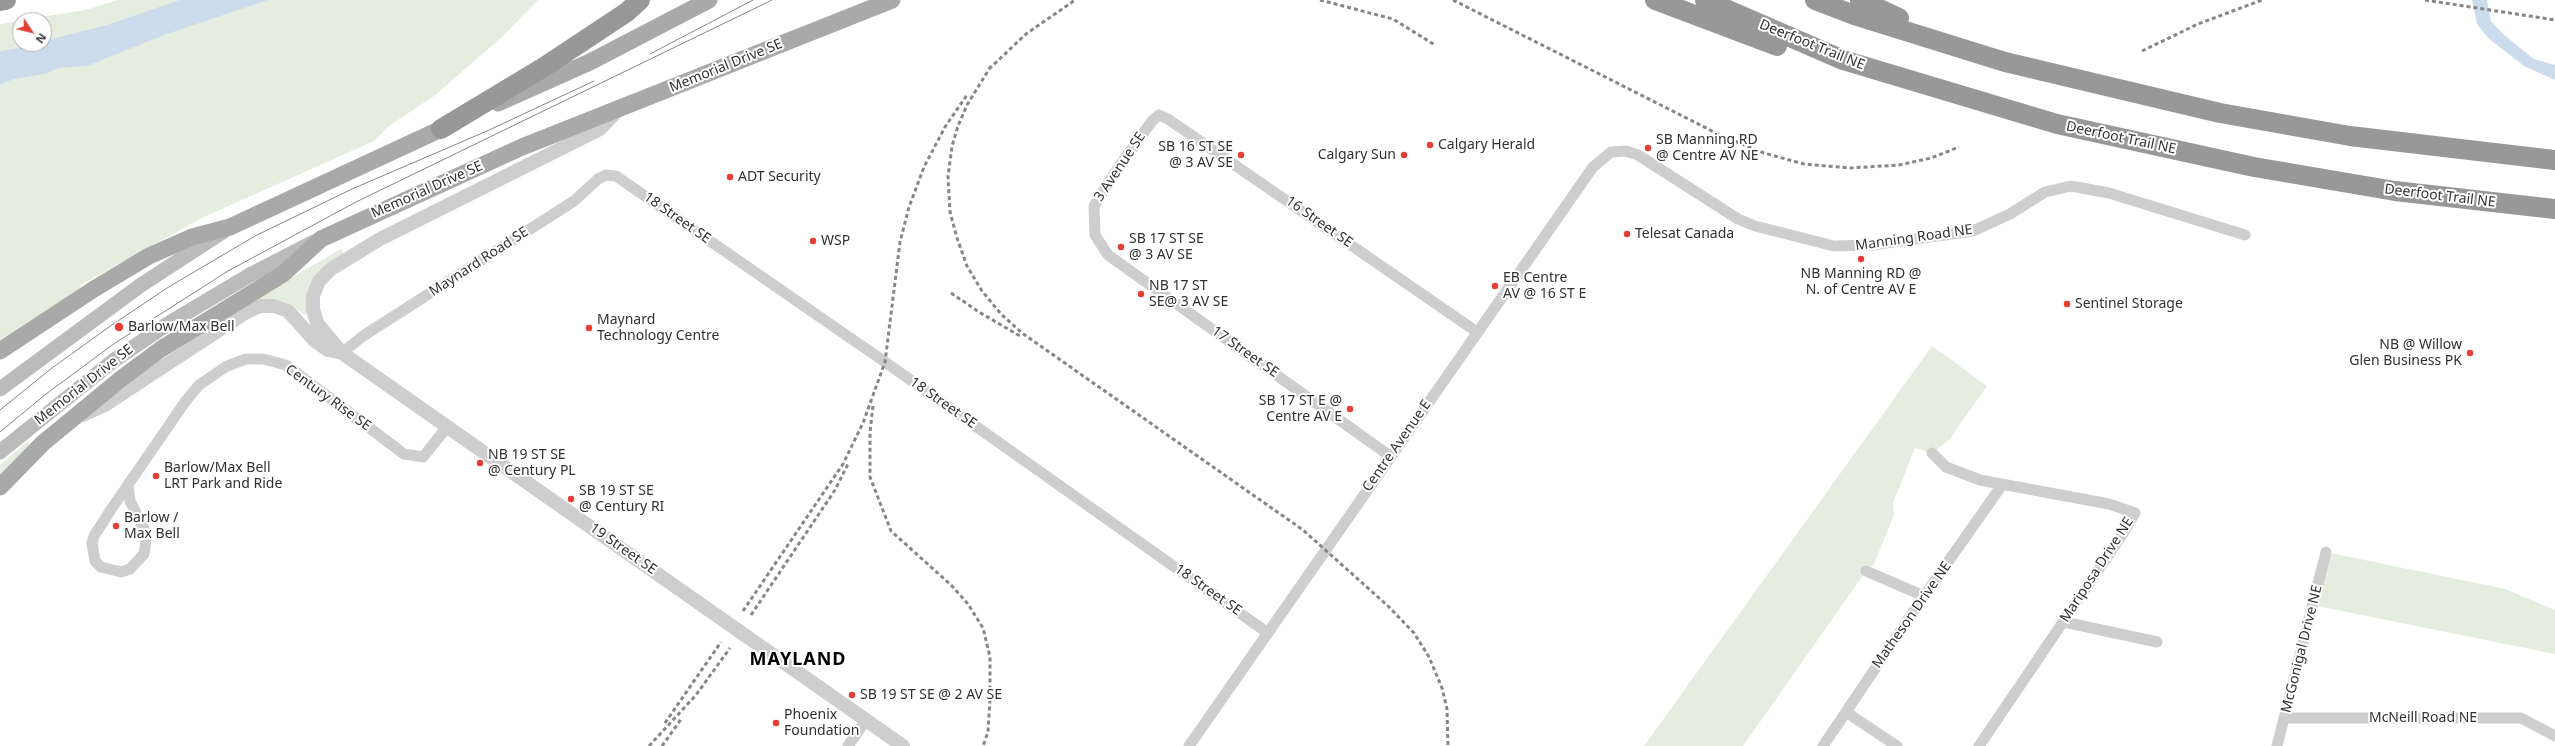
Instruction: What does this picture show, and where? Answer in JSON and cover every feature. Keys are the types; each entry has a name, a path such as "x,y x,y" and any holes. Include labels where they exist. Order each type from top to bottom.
{"highway":[{"path":"0,1 6,0"},
{"path":"440,129 544,67 627,12 640,0"},
{"path":"1655,0 1806,56 1843,60"},
{"name":"Deerfoot Trail NE","path":"1705,0 1843,60 2057,124 2254,167 2395,191 2555,209"},
{"path":"1816,0 1854,15 2005,62 2220,113 2350,136 2555,160"},
{"path":"1860,0 2005,62"}],"main road":[{"path":"0,389 141,285 230,227 440,129 590,62 709,0"},
{"name":"Memorial Drive SE","path":"0,452 113,361 166,325 250,275 321,239 522,147 892,0"},
{"path":"0,351 94,289 149,256 192,238 230,227"},
{"path":"0,487 15,470 69,420 160,349 283,274 321,239"}],"street":[{"path":"342,353 317,323 313,309 314,296 319,281 332,269 380,239 600,129 619,109"},
{"name":"3 Avenue SE","path":"1101,247 1095,235 1094,206 1101,192 1146,129 1159,115"},
{"name":"16 Street SE","path":"1159,115 1176,124 1477,332"},
{"name":"Manning Road NE","path":"1611,152 1626,151 1638,155 1749,224 1834,246 1872,245 1973,231 2010,214 2045,192 2071,186 2109,193 2245,235"},
{"name":"Centre Avenue E","path":"1189,746 1593,167 1611,152"},
{"name":"Maynard Road SE","path":"342,353 363,336 574,202 598,179 606,175 616,176"},
{"name":"18 Street SE","path":"616,176 885,362 1268,633"},
{"name":"17 Street SE","path":"1101,247 1117,262 1390,456"},
{"path":"69,420 105,405 245,313 260,306 274,306 288,310 316,341 328,350 342,353"},
{"name":"19 Street SE","path":"342,353 904,746"},
{"name":"Century Rise SE","path":"128,486 130,502 144,529 146,540 144,554 130,569 121,572 101,567 95,561 92,543 94,536 128,486 199,385 227,366 246,359 263,359 286,366 404,454 423,457 448,427"},
{"name":"Mariposa Drive NE","path":"1932,453 1946,467 1980,480 2109,504 2135,513 2064,622 1978,746"},
{"name":"Matheson Drive NE","path":"1823,746 1924,596 2002,485"},
{"name":"McGonigal Drive NE","path":"2277,746 2326,552"},
{"path":"1866,571 1924,596"},
{"path":"2064,622 2157,642"},
{"path":"1846,712 1898,746"},
{"name":"McNeill Road NE","path":"2285,718 2521,718 2555,736"},
{"path":"848,746 866,720"}],"shaded area":[{"path":"118,0 538,0 502,37 434,96 389,126 374,141 204,217 84,283 63,304 0,342 0,24 12,22 12,52 52,52 52,15 85,10"},
{"path":"341,249 344,254 333,262 309,314 305,315 287,303 275,299 260,300 258,297"},
{"path":"1932,346 1987,386 1949,440 1932,453 1915,448 1893,503 1894,515 1874,564 1866,571 1743,746 1644,746"},
{"path":"28,441 31,444 0,476 0,465"},
{"path":"2326,552 2505,589 2555,610 2555,654 2312,605"}],"water":[{"path":"180,0 268,0 167,34 87,66 59,68 45,74 13,79 0,85 0,51 12,49 12,52 52,52 52,39 107,25"},
{"path":"2472,0 2487,0 2491,21 2503,34 2534,59 2555,65 2555,80 2524,66 2488,38 2477,24"}],"tram line":[{"path":"650,54 753,0"},
{"path":"0,432 46,394 115,343 228,271 356,202 772,0"},
{"path":"0,410 52,368 109,327 167,288 255,236 352,189 487,131 594,81"}],"railway":[{"path":"989,69 1026,34 1075,0"},
{"path":"1320,0 1393,19 1435,45"},
{"path":"1453,0 1724,137 1764,153 1804,164 1850,168 1899,165 1931,158 1959,147"},
{"path":"2142,51 2198,24 2262,0"},
{"path":"2425,0 2555,20"},
{"path":"991,66 967,105 958,126 952,146 948,177 950,212 957,238 967,266 982,291 1001,314 1022,333 1303,530 1388,606 1414,633 1429,657 1442,688 1447,709 1448,746"},
{"path":"743,611 843,464 863,423 885,362 900,242 909,207 924,167 945,127 967,95"},
{"path":"951,293 979,312 1020,336"},
{"path":"873,406 870,432 870,477 891,531 951,585 968,604 983,628 990,657 988,732 983,746"},
{"path":"751,615 835,490 848,464"},
{"path":"665,723 721,642"},
{"path":"649,746 696,695 730,648"},
{"path":"662,746 682,718"}],"place":[{"name":"Calgary Herald","path":"1430,145"},
{"name":"SB Manning RD @ Centre AV NE","path":"1648,148"},
{"name":"SB 16 ST SE @ 3 AV SE","path":"1241,155"},
{"name":"Calgary Sun","path":"1404,155"},
{"name":"ADT Security","path":"730,177"},
{"name":"Telesat Canada","path":"1627,234"},
{"name":"WSP","path":"813,241"},
{"name":"SB 17 ST SE @ 3 AV SE","path":"1121,247"},
{"name":"NB Manning RD @ N. of Centre AV E","path":"1861,259"},
{"name":"EB Centre AV @ 16 ST E","path":"1495,286"},
{"name":"NB 17 ST SE@ 3 AV SE","path":"1141,294"},
{"name":"Sentinel Storage","path":"2067,304"},
{"name":"Barlow/Max Bell","path":"119,327"},
{"name":"Maynard Technology Centre","path":"589,328"},
{"name":"NB @ Willow Glen Business PK","path":"2470,353"},
{"name":"SB 17 ST E @ Centre AV E","path":"1350,409"},
{"name":"NB 19 ST SE @ Century PL","path":"480,463"},
{"name":"Barlow/Max Bell LRT Park and Ride","path":"156,476"},
{"name":"SB 19 ST SE @ Century RI","path":"571,499"},
{"name":"Barlow / Max Bell","path":"116,526"},
{"name":"SB 19 ST SE @ 2 AV SE","path":"852,695"},
{"name":"Phoenix Foundation","path":"776,723"}],"district":[{"name":"MAYLAND","path":"798,660"}]}
